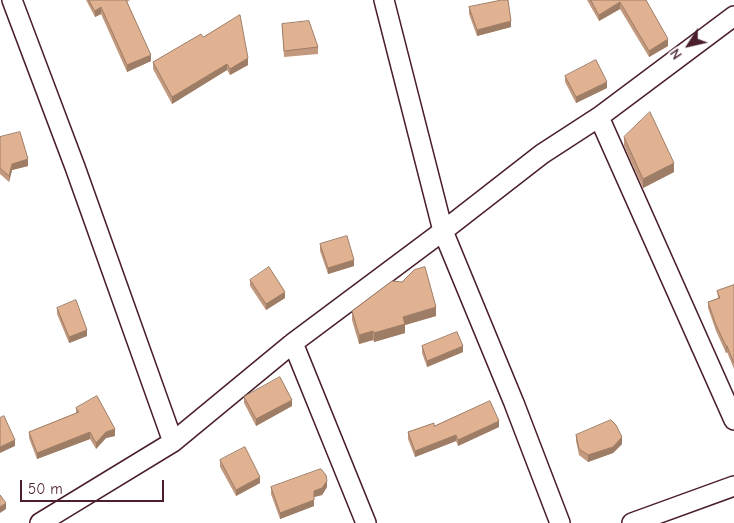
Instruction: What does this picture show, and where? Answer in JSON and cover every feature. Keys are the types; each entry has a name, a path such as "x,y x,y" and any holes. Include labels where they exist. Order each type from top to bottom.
{"street":[{"path":"12,0 75,167 174,442"},
{"path":"384,0 444,231 514,403 560,523"},
{"path":"40,523 174,442 293,343 444,231 542,154 599,117 734,16"},
{"path":"599,117 734,420"},
{"path":"293,343 366,523"},
{"path":"632,523 734,486"}],"building":[{"path":"89,0 126,0 151,55 127,65 101,7 95,11"},
{"path":"508,0 511,21 477,30 469,7"},
{"path":"591,0 646,0 668,39 649,51 620,2 599,15"},
{"path":"240,15 248,58 230,69 227,64 172,97 153,62 201,34 203,37"},
{"path":"309,21 318,47 284,51 282,24"},
{"path":"596,60 607,82 576,97 565,76"},
{"path":"650,112 674,163 643,179 624,137"},
{"path":"20,132 28,159 12,164 9,176 0,168 0,137"},
{"path":"347,236 354,260 328,268 320,244"},
{"path":"269,267 285,292 266,304 250,280"},
{"path":"425,267 436,307 403,317 405,324 374,333 373,331 359,335 352,311 392,281 402,282 414,270"},
{"path":"734,285 734,363 716,325 708,302 720,298 717,291"},
{"path":"76,300 87,330 69,337 57,308"},
{"path":"457,332 463,346 427,361 422,346"},
{"path":"280,377 292,400 256,419 244,397"},
{"path":"97,396 115,429 106,432 96,443 90,432 37,453 29,432 79,412 76,408"},
{"path":"490,401 499,421 458,440 456,435 415,451 408,432 434,423 434,426"},
{"path":"4,416 15,440 0,447 0,418"},
{"path":"611,420 622,437 613,447 588,455 579,449 576,435"},
{"path":"245,447 260,477 236,490 220,460"},
{"path":"321,469 326,475 327,481 322,488 314,491 314,500 280,513 271,487"},
{"path":"0,495 6,503 0,507"}]}
